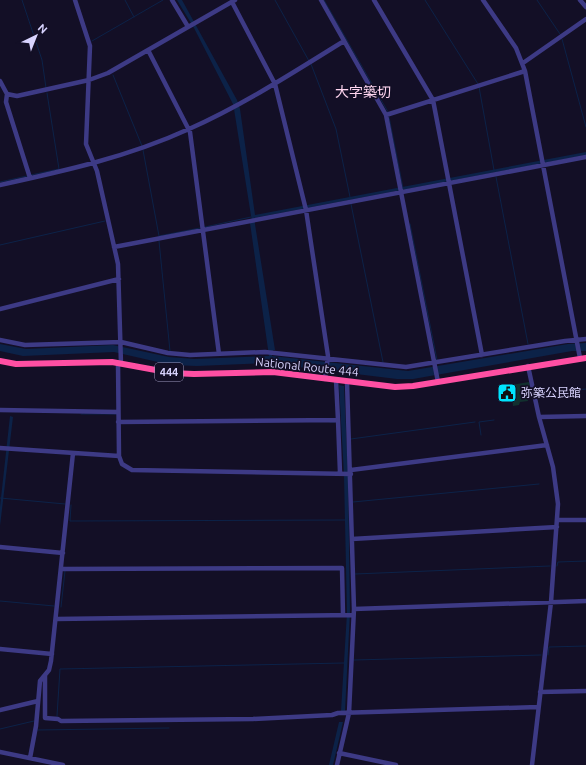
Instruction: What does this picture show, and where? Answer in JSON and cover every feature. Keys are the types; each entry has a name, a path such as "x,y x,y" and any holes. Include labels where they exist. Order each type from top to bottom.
{"highway":[{"name":"National Route 444","path":"0,361 16,364 120,361 186,374 274,372 326,376 337,381 395,387 582,356"}],"street":[{"path":"75,0 90,46 86,144 94,164 114,246 119,279 120,361 118,422 119,456 122,464 136,471 341,473 547,445"},
{"path":"172,0 188,25"},
{"path":"321,0 386,115 438,379"},
{"path":"374,0 433,100 482,355"},
{"path":"483,0 516,48 526,71 577,340 582,356"},
{"path":"580,0 586,8"},
{"path":"0,82 8,94 16,96 89,80 108,73 188,25 196,23 233,1 275,84 305,208 328,360 326,376"},
{"path":"523,63 586,19"},
{"path":"0,185 94,164 189,129 275,84 344,41"},
{"path":"148,50 189,129 219,354"},
{"path":"386,115 526,71"},
{"path":"8,94 6,102 30,178"},
{"path":"114,246 543,163 586,157"},
{"path":"0,309 119,279"},
{"path":"0,340 25,345 120,342 168,353 190,355 271,353 406,368 435,365 528,347 586,339"},
{"path":"528,366 557,487 558,520 551,602 532,765"},
{"path":"337,381 341,473"},
{"path":"337,765 349,713 353,613 350,472 346,382"},
{"path":"0,410 118,412"},
{"path":"539,417 586,416"},
{"path":"118,422 338,420"},
{"path":"0,448 119,456"},
{"path":"30,758 36,726 40,681 50,670 62,569 73,453"},
{"path":"558,520 586,520"},
{"path":"352,539 557,528"},
{"path":"0,547 63,553"},
{"path":"62,569 342,568 344,615"},
{"path":"56,619 344,615 353,613 586,601"},
{"path":"0,649 52,654"},
{"path":"45,675 45,718 58,719 61,721 253,719 349,713 538,706"},
{"path":"540,692 586,691"},
{"path":"0,710 38,701"},
{"path":"0,752 63,765"},
{"path":"340,753 396,765"}],"green space":[{"path":"529,382 530,386 522,388 522,393 531,391 532,394 527,396 528,401 520,402 519,405 513,406 511,385"}],"water":[{"path":"177,0 182,0 237,100 240,109 255,215 586,152 586,155 254,218 275,350 273,350 272,356 408,371 568,344 586,343 586,351 572,351 413,379 397,379 266,363 197,366 171,365 114,352 23,356 0,351 0,344 26,349 113,345 169,357 194,359 269,356 250,223 252,222 235,108 194,28"},
{"path":"339,385 344,386 348,474 350,612 345,711 341,711 347,613 344,475"},
{"path":"10,416 13,417 0,526 0,507"},
{"path":"339,722 343,722 333,765 329,765"}],"waterway":[{"path":"22,0 42,60 46,88"},
{"path":"125,0 134,17"},
{"path":"92,41 163,0"},
{"path":"275,0 309,61"},
{"path":"324,0 388,112"},
{"path":"425,0 478,84"},
{"path":"537,0 560,34"},
{"path":"562,39 586,127"},
{"path":"311,64 336,129 350,197"},
{"path":"113,75 142,146"},
{"path":"479,87 494,170"},
{"path":"31,175 59,169 47,93"},
{"path":"389,117 403,188"},
{"path":"143,150 159,236 200,228"},
{"path":"0,182 27,176"},
{"path":"496,177 528,344"},
{"path":"351,204 383,362"},
{"path":"205,227 251,217"},
{"path":"0,245 105,221"},
{"path":"410,224 437,360"},
{"path":"159,241 170,351"},
{"path":"564,391 586,389"},
{"path":"81,414 117,414"},
{"path":"481,435 479,422 494,420"},
{"path":"330,422 335,422"},
{"path":"351,439 475,422"},
{"path":"353,502 539,484"},
{"path":"0,498 65,504"},
{"path":"71,505 70,521 345,520"},
{"path":"557,566 558,562 586,561"},
{"path":"355,574 550,566"},
{"path":"61,607 65,571"},
{"path":"0,601 54,606"},
{"path":"548,655 549,647 586,646"},
{"path":"354,660 541,655"},
{"path":"57,716 60,669 344,663"},
{"path":"0,729 34,721"},
{"path":"38,730 169,728"}],"place":[{"name":"弥築公民館","path":"507,393"}],"district":[{"name":"大字築切","path":"363,92"}]}
